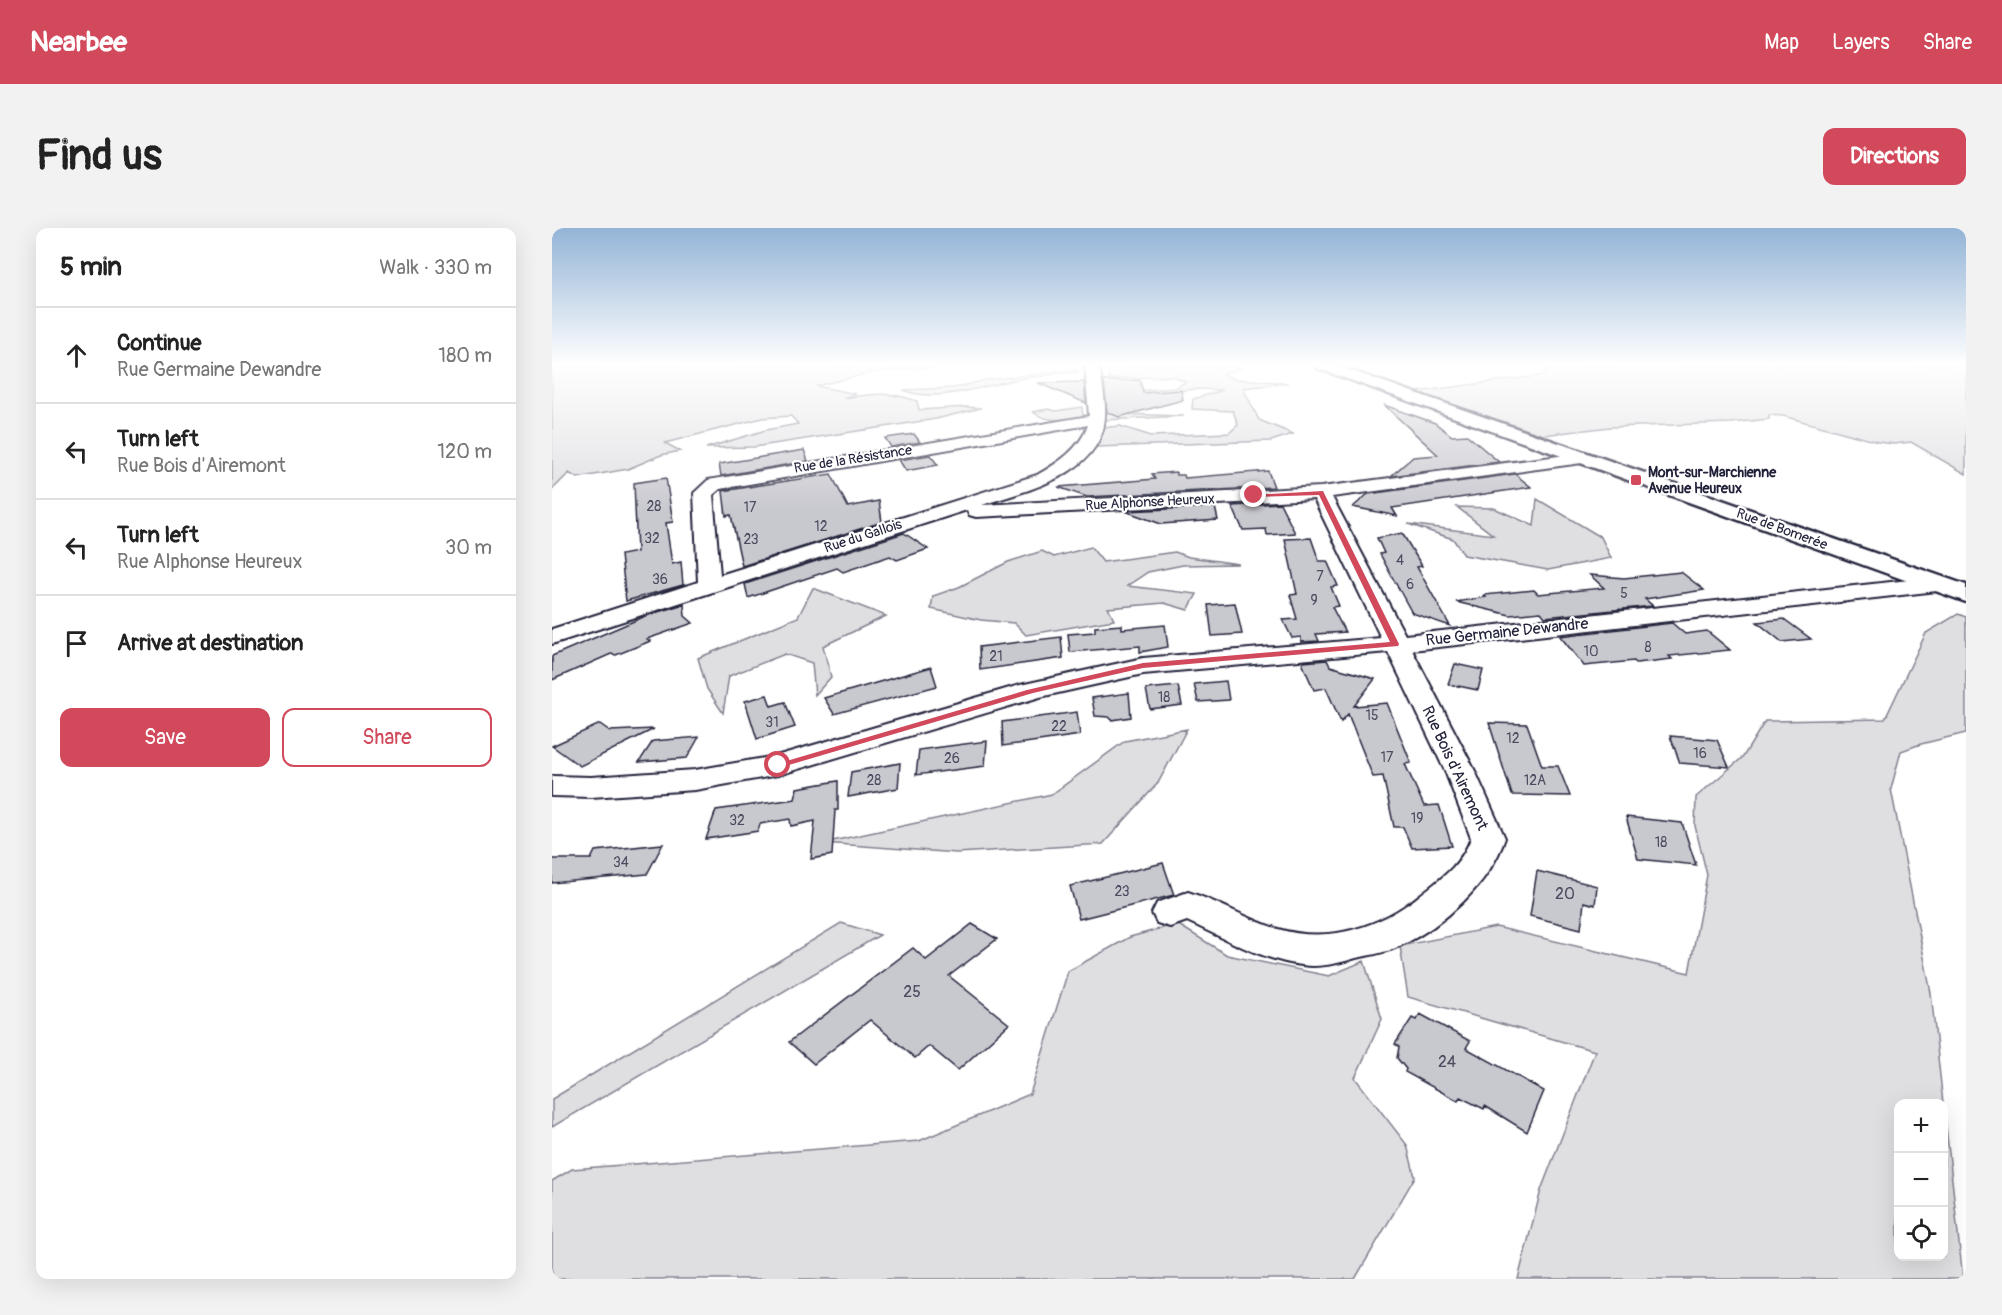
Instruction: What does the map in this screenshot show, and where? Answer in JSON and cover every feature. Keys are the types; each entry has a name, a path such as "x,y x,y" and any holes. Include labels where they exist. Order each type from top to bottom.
{"main road":[{"name":"Rue de Bomerée","path":"1459,414 1966,594"}],"street":[{"name":"Rue du Gallois","path":"559,636 710,585 1043,479 1062,470 1077,456 1091,437 1097,414"},
{"name":"Rue de la Résistance","path":"710,585 703,493 714,484 1097,418"},
{"name":"Rue Alphonse Heureux","path":"931,514 1321,493 1582,458"},
{"name":"Rue Bois d'Airemont","path":"1170,913 1188,906 1270,942 1303,950 1331,949 1386,936 1415,920 1466,878 1481,858 1488,838 1460,771 1321,493"},
{"name":"Rue Germaine Dewandre","path":"552,786 591,787 695,780 778,765 1041,688 1143,666 1395,644 1936,584"}],"shaded area":[{"path":"552,414 956,414 754,447 706,448 766,430 798,424 791,416 762,418 665,443 680,451 661,455 628,469 577,478 569,473 552,490"},
{"path":"1036,414 1083,414 1083,416 1051,419"},
{"path":"1104,414 1184,416 1104,420"},
{"path":"1234,414 1256,414 1259,420 1293,434 1271,441 1097,447 1100,428 1120,426 1151,436 1229,433 1238,425"},
{"path":"1481,414 1966,414 1966,474 1911,442 1894,444 1878,442 1783,416 1769,415 1769,419 1731,423 1610,427 1543,435"},
{"path":"1537,499 1601,537 1611,558 1548,570 1464,555 1453,539 1408,524 1493,535 1457,507 1494,508 1534,526"},
{"path":"1091,547 1103,562 1175,552 1189,557 1239,564 1183,565 1148,572 1127,586 1197,594 1188,610 1164,603 1108,608 1114,620 1026,635 1014,623 981,620 931,609 933,596 959,587 1008,562 1042,551 1054,557"},
{"path":"813,588 886,616 823,646 831,677 815,695 812,663 785,654 729,676 723,713 707,689 698,658 798,617"},
{"path":"1958,614 1966,617 1966,733 1901,751 1891,789 1931,993 1943,1099 1894,1099 1894,1261 1948,1261 1948,1144 1963,1279 1518,1279 1541,1190 1595,1051 1408,997 1400,946 1496,927 1689,973 1707,875 1695,826 1696,797 1743,757 1765,721 1885,719 1926,633"},
{"path":"1187,729 1158,783 1103,844 957,853 823,843 1052,794 1125,741"},
{"path":"841,923 880,935 552,1127 552,1099"},
{"path":"1177,924 1227,955 1329,976 1364,961 1382,1019 1355,1078 1407,1145 1415,1177 1355,1279 552,1279 552,1181 572,1169 919,1141 1030,1094 1068,971 1130,937"}],"building":[{"path":"1112,414 1130,414 1119,417"},
{"path":"1394,414 1410,414 1435,423 1452,436 1467,435 1499,462 1391,476 1413,457 1438,455"},
{"path":"914,434 920,442 891,447 885,438"},
{"path":"804,450 808,461 721,476 719,464"},
{"path":"930,455 938,465 906,471 899,460"},
{"path":"1268,471 1274,487 1087,497 1058,487 1155,479 1152,474 1176,472 1177,475 1184,475 1185,478"},
{"path":"831,474 848,507 879,501 882,522 742,566 731,515 726,516 723,491"},
{"path":"1515,474 1531,487 1392,508 1397,516 1353,507 1368,494"},
{"path":"666,478 673,522 666,523 672,564 681,562 683,585 626,601 621,555 637,552 634,483"},
{"path":"1280,503 1295,533 1267,535 1266,529 1243,530 1232,506"},
{"path":"1215,507 1218,520 1161,524 1125,511"},
{"path":"904,533 928,549 897,560 890,556 843,572 837,568 748,598 745,584"},
{"path":"1402,533 1422,566 1417,567 1450,626 1412,613 1380,554 1384,553 1377,538"},
{"path":"1311,538 1319,561 1327,561 1338,586 1331,587 1339,606 1332,607 1345,632 1316,634 1319,641 1301,642 1301,637 1292,638 1283,620 1297,619 1290,595 1297,594 1285,539"},
{"path":"1681,572 1704,590 1645,599 1653,606 1545,617 1541,612 1510,615 1456,602 1486,597 1484,595 1534,590 1538,594 1604,588 1590,575 1624,578"},
{"path":"1235,603 1242,634 1212,636 1208,605"},
{"path":"684,604 685,616 693,623 647,639 650,641 616,655 611,654 552,680 552,656 648,615"},
{"path":"1784,619 1811,639 1782,642 1757,622"},
{"path":"1672,623 1685,634 1707,631 1730,650 1669,656 1672,659 1655,661 1584,666 1560,636"},
{"path":"1122,625 1122,629 1165,625 1168,647 1140,652 1140,646 1070,652 1068,634 1095,632 1095,627"},
{"path":"1061,637 1063,658 980,670 979,647"},
{"path":"1327,660 1330,666 1375,679 1354,706 1387,703 1411,763 1405,764 1424,806 1439,805 1452,846 1412,848 1403,827 1394,827 1383,776 1373,777 1348,714 1341,722 1326,688 1314,690 1303,665 1303,662"},
{"path":"1455,664 1483,670 1478,690 1448,684"},
{"path":"931,667 937,686 834,714 824,698"},
{"path":"1226,681 1229,700 1198,702 1194,684"},
{"path":"1178,686 1182,705 1150,709 1146,689"},
{"path":"1129,693 1131,717 1112,720 1109,717 1095,716 1092,698"},
{"path":"767,695 771,706 785,702 795,727 757,739 745,701"},
{"path":"1077,712 1080,735 1003,746 1002,722"},
{"path":"1489,723 1527,724 1542,766 1558,766 1570,796 1512,795"},
{"path":"600,724 610,731 654,729 580,766 552,746"},
{"path":"1670,736 1717,740 1729,767 1680,763"},
{"path":"699,737 687,758 639,762 653,741"},
{"path":"987,741 985,766 916,775 919,750"},
{"path":"900,763 898,788 848,797 851,772"},
{"path":"838,781 838,810 835,810 832,855 811,859 815,821 791,826 790,819 760,824 758,831 706,839 716,810 795,799 797,788"},
{"path":"1626,817 1682,823 1696,865 1638,859"},
{"path":"663,844 647,874 552,883 552,859 591,859 595,851"},
{"path":"1163,863 1174,895 1079,919 1070,886"},
{"path":"1537,871 1597,886 1595,905 1584,902 1581,929 1530,916"},
{"path":"972,924 997,939 949,976 1009,1024 958,1070 929,1046 915,1058 870,1020 814,1064 789,1042 913,948 926,960"},
{"path":"1420,1014 1470,1041 1466,1048 1544,1091 1527,1132 1485,1106 1484,1109 1460,1097 1458,1101 1405,1072 1406,1069 1397,1058 1399,1047 1395,1044 1412,1018 1416,1020"}],"place":[{"name":"Mont-sur-Marchienne Avenue Heureux","path":"1636,480"}],"route":[{"path":"778,765 1030,692 1115,671 1143,666 1395,644 1321,493 1254,495"}]}
